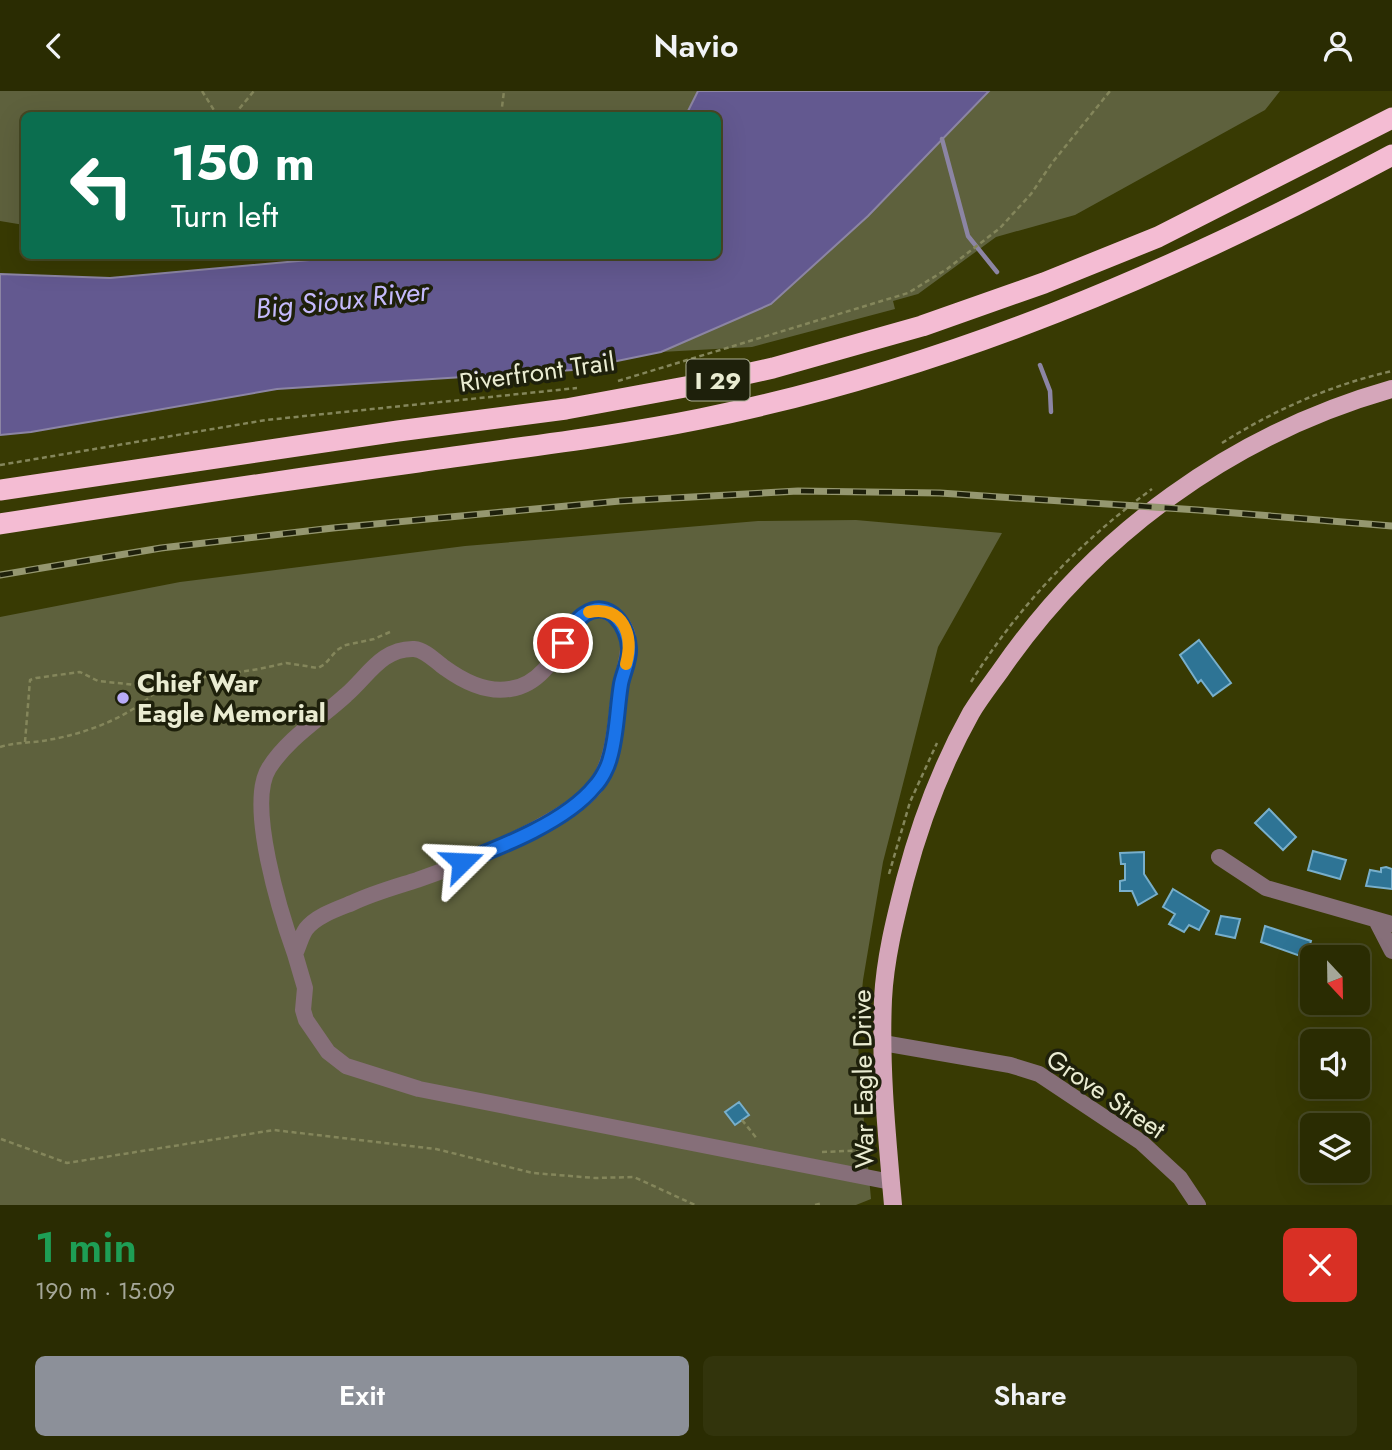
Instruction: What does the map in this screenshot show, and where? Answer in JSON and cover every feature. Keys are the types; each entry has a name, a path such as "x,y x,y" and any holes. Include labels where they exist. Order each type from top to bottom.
{"highway":[{"name":"I 29","path":"0,490 566,409 696,385 813,357 922,325 1032,288 1146,242 1392,118"},
{"name":"I 29","path":"0,524 189,494 565,443 701,419 812,392 902,366 1068,309 1183,261 1314,197 1392,155"}],"main road":[{"name":"War Eagle Drive","path":"894,1205 883,1043 883,998 894,921 916,835 972,713 1022,640 1060,594 1136,523 1232,445 1392,389"}],"street":[{"path":"295,954 306,928 323,916 369,895 499,848 561,814 597,785 610,758 629,651 627,631 616,615 601,609 587,612 576,622 543,672 528,683 510,689 488,689 467,682 418,649 401,650 387,655 284,750 267,771 261,803 267,852 283,919 305,988 303,1010 310,1030 328,1052 346,1066 419,1089 891,1182"},
{"path":"1219,857 1266,888 1384,922 1392,951"},
{"name":"Grove Street","path":"883,1043 1010,1065 1039,1074 1140,1142 1180,1178 1198,1205"}],"path":[{"path":"202,91 215,112"},
{"path":"236,112 254,91"},
{"path":"501,112 504,91"},
{"name":"Riverfront Trail","path":"616,381 908,293 1000,228 1031,194 1052,163 1110,91"},
{"path":"1232,445 1258,421 1300,401 1392,371"},
{"name":"Riverfront Trail","path":"0,465 266,420 586,387"},
{"path":"25,742 30,680 80,672 98,681 146,686 286,663 318,668 346,645 374,639 390,632"},
{"path":"0,747 71,736 120,716 163,684"},
{"path":"741,1120 760,1142"},
{"path":"1,1139 67,1163 274,1130 436,1149 533,1173 595,1178 634,1177 695,1205"},
{"path":"812,1152 834,1153 889,1147"},
{"path":"815,1205 823,1203"}],"green space":[{"path":"0,91 698,91 688,112 21,112 21,224 0,221"},
{"path":"989,91 1280,91 1265,110 1075,215 996,237 918,294 893,301 895,309 752,347 661,352 771,304"},
{"path":"856,520 1002,533 938,647 883,862 863,980 858,1034 871,1199 856,1205 0,1205 0,617 180,582 465,546 758,521"}],"water":[{"name":"Big Sioux River","path":"698,91 989,91 868,216 771,304 661,352 573,370 277,389 31,432 0,435 0,274 110,278 321,259 721,259 721,112 688,112"}],"building":[{"path":"1199,640 1231,683 1213,696 1201,680 1198,683 1180,655"},
{"path":"1269,809 1296,837 1283,850 1255,823"},
{"path":"1313,851 1346,860 1340,879 1308,870"},
{"path":"1144,852 1144,874 1157,894 1138,905 1132,891 1120,891 1120,881 1125,880 1125,864 1121,864 1120,853"},
{"path":"1381,868 1392,869 1392,889 1366,886 1370,870 1381,872"},
{"path":"1173,889 1209,911 1199,930 1189,925 1184,932 1169,924 1175,914 1163,907"},
{"path":"1221,916 1240,919 1235,938 1216,934"},
{"path":"1265,926 1311,941 1310,945 1300,945 1300,956 1261,942"},
{"path":"739,1102 749,1115 735,1125 725,1112"}],"waterway":[{"path":"942,139 968,236 997,272"},
{"path":"1040,365 1050,391 1051,412"}],"railway":[{"path":"0,575 161,548 333,528 620,501 798,491 940,493 1392,526"}],"slow traffic":[{"path":"589,612 601,609 616,615 627,631 629,651 626,664"}],"place":[{"name":"Chief War Eagle Memorial","path":"123,698"}],"route":[{"path":"462,862 499,848 532,831 581,800 597,785 610,758 629,651 627,631 616,615 601,609 587,612 576,622 563,643"}]}
